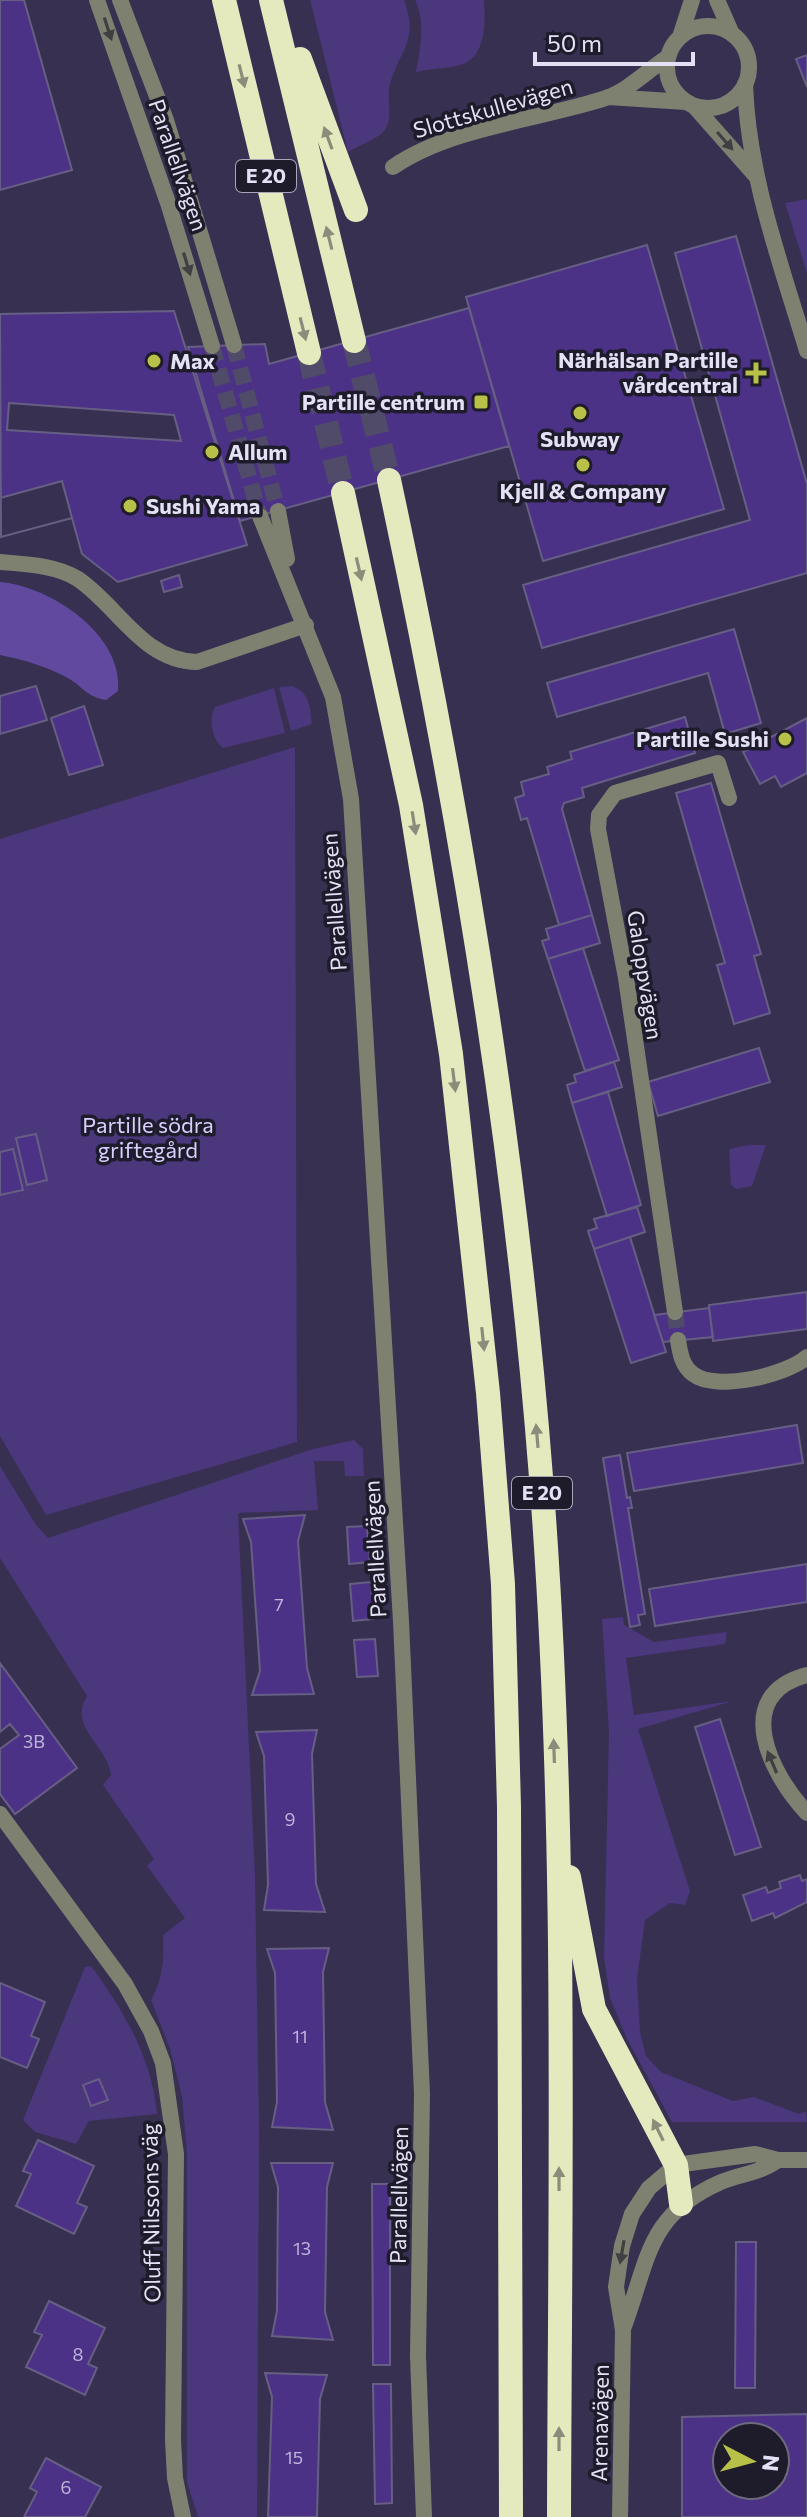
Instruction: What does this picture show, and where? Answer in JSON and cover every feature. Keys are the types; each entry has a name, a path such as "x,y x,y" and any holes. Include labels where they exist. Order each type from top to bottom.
{"highway":[{"name":"E 20","path":"224,0 309,353"},
{"name":"E 20","path":"273,0 354,341"},
{"path":"273,0 292,31 356,210"},
{"name":"E 20","path":"389,480 438,709 469,888 522,1280 541,1479 556,1810 559,2517"},
{"name":"E 20","path":"343,493 411,805 431,929 455,1084 488,1393 503,1584 509,1807 511,2517"},
{"path":"556,1810 594,2009 676,2165 681,2204"}],"street":[{"name":"Parallellvägen","path":"97,0 168,203 212,346"},
{"name":"Parallellvägen","path":"120,0 166,120 234,345"},
{"path":"692,0 680,37 668,57 672,87 756,176"},
{"path":"717,0 732,34 746,53 749,69 745,84 747,129 756,176 807,351"},
{"path":"680,37 694,29 709,27 732,34"},
{"name":"Slottskullevägen","path":"393,167 413,153 442,143 608,97 668,57"},
{"path":"690,104 718,107 738,95 745,84"},
{"name":"Slottskullevägen","path":"608,97 690,104"},
{"name":"Parallellvägen","path":"278,511 292,588"},
{"name":"Parallellvägen","path":"260,516 292,588 333,697 351,799 401,1621 422,2094 418,2356 424,2517"},
{"path":"0,562 69,574 159,653 180,662 197,662 306,625"},
{"name":"Galoppvägen","path":"675,1312 626,978 598,829 599,815 615,793 718,763 729,798"},
{"path":"678,1340 686,1367 705,1380 739,1380 787,1372 807,1357"},
{"path":"807,1675 777,1689 768,1701 764,1731 773,1766 787,1792 807,1813"},
{"name":"Oluff Nilssons väg","path":"0,1814 125,1984 151,2031 163,2063 176,2154 173,2440 175,2478 183,2517"},
{"name":"Arenavägen","path":"620,2517 623,2330 616,2287 632,2214 649,2188 676,2165 755,2154 778,2160 807,2160"},
{"name":"Arenavägen","path":"623,2330 651,2245 667,2216 681,2204 721,2182 768,2168 778,2160"}],"green space":[{"path":"310,0 404,0 408,14 409,35 390,84 386,128 374,139 348,152"},
{"path":"415,0 484,0 483,35 472,58 454,66 416,72 421,26"},
{"path":"807,199 807,273 785,203"},
{"path":"292,686 306,696 312,724 291,731 279,687"},
{"path":"274,688 285,733 223,748 212,729 215,707"},
{"name":"Partille södra griftegård","path":"295,747 297,1442 46,1515 0,1436 0,839"},
{"path":"766,1145 752,1186 736,1189 731,1185 729,1149"},
{"path":"354,1440 363,1449 364,1476 345,1476 344,1461 314,1461 318,1510 238,1513 255,1874 259,2129 257,2517 198,2517 187,2482 187,2154 182,2096 170,2049 151,2000 162,1969 163,1935 185,1918 147,1866 154,1859 103,1785 111,1775 108,1764 85,1727 82,1707 87,1696 0,1558 0,1466 36,1525 48,1538 313,1449"},
{"path":"623,1617 624,1625 654,1642 727,1632 725,1644 626,1658 634,1715 733,1701 638,1729 690,1891 685,1905 670,1903 645,1920 637,1979 640,2032 646,2056 661,2072 733,2101 754,2097 799,2114 806,2111 807,2122 672,2122 627,2039 610,1998 604,1958 609,1732 602,1619"},
{"path":"91,1966 115,2000 143,2054 157,2114 89,2121 76,2144 35,2132 23,2120 85,1967"}],"shaded area":[{"path":"0,582 40,593 80,617 109,651 117,670 118,691 106,700 100,699 51,670 0,655"}],"building":[{"path":"0,0 24,0 72,170 0,190"},
{"path":"807,55 807,87 796,59"},
{"path":"736,236 807,484 807,573 542,648 523,585 750,520 675,253"},
{"path":"647,245 724,509 543,561 466,297"},
{"path":"469,308 509,446 240,521 188,347 265,344 269,364"},
{"path":"174,311 247,545 118,582 82,554 72,518 1,537 0,314"},
{"path":"9,403 174,415 181,441 7,430"},
{"path":"62,481 72,518 1,537 0,498"},
{"path":"179,575 182,587 164,592 161,581"},
{"path":"734,629 761,723 725,734 708,673 557,717 547,683"},
{"path":"36,686 47,720 0,734 0,696"},
{"path":"84,706 103,765 69,775 51,718"},
{"path":"685,717 695,753 582,788 584,797 564,803 562,809 592,915 559,925 527,818 521,820 515,798 524,795 521,782 549,774 547,767 572,759 570,752"},
{"path":"807,718 807,773 781,787 775,776 760,784 743,752"},
{"path":"711,783 761,954 754,956 770,1013 734,1024 717,965 725,963 676,793"},
{"path":"592,915 600,943 548,959 542,941 549,939 546,929"},
{"path":"583,948 619,1060 585,1071 548,959"},
{"path":"759,1048 770,1082 658,1116 648,1082"},
{"path":"614,1062 622,1087 572,1103 567,1085 576,1082 574,1075"},
{"path":"608,1092 641,1205 607,1216 572,1103"},
{"path":"36,1134 47,1180 27,1185 16,1138"},
{"path":"13,1149 23,1190 0,1195 0,1152"},
{"path":"637,1207 645,1232 594,1249 588,1231 597,1228 594,1219"},
{"path":"630,1237 666,1352 631,1363 594,1249"},
{"path":"807,1292 807,1329 713,1341 709,1305"},
{"path":"709,1308 713,1337 663,1342 654,1315"},
{"path":"797,1425 803,1463 634,1491 627,1453"},
{"path":"620,1455 627,1498 630,1497 632,1508 628,1508 645,1614 638,1615 640,1625 630,1627 603,1458"},
{"path":"305,1515 298,1541 307,1668 314,1694 252,1695 260,1671 251,1542 243,1519"},
{"path":"367,1526 370,1562 349,1564 347,1527"},
{"path":"807,1564 807,1602 655,1626 649,1589"},
{"path":"371,1582 373,1619 353,1621 350,1584"},
{"path":"375,1639 378,1676 357,1677 354,1640"},
{"path":"0,1663 77,1768 15,1814 0,1794 0,1749 19,1735 10,1724 0,1732"},
{"path":"720,1719 761,1847 735,1855 695,1727"},
{"path":"317,1730 312,1754 316,1884 325,1912 264,1910 268,1885 264,1756 256,1732"},
{"path":"800,1875 802,1881 807,1879 807,1902 775,1918 773,1913 752,1921 743,1895 766,1887 768,1893 781,1888 779,1882"},
{"path":"329,1948 323,1972 325,2102 333,2130 272,2127 277,2102 275,1973 267,1949"},
{"path":"0,1983 45,2002 31,2036 39,2039 27,2068 0,2057"},
{"path":"99,2079 108,2100 91,2106 83,2085"},
{"path":"38,2140 94,2166 77,2203 87,2207 74,2234 16,2206 31,2174 23,2171"},
{"path":"271,2163 333,2163 327,2187 325,2312 333,2340 272,2336 277,2311 278,2187"},
{"path":"372,2184 390,2184 390,2365 373,2365"},
{"path":"736,2242 756,2242 755,2388 735,2388"},
{"path":"49,2301 105,2328 88,2364 97,2368 85,2395 26,2367 42,2335 34,2332"},
{"path":"265,2373 327,2375 320,2399 317,2517 268,2517 272,2397"},
{"path":"373,2384 391,2384 392,2503 375,2504"},
{"path":"807,2414 807,2517 682,2517 682,2417"},
{"path":"46,2458 101,2487 85,2517 24,2517 37,2492 30,2488"}],"tunnel":[{"path":"354,341 389,480"},
{"path":"234,345 278,511"},
{"path":"212,346 260,516"},
{"path":"309,353 343,493"},
{"path":"675,1312 678,1340"}],"place":[{"name":"Max","path":"154,361"},
{"name":"Närhälsan Partille vårdcentral","path":"756,373"},
{"name":"Partille centrum","path":"481,402"},
{"name":"Subway","path":"580,413"},
{"name":"Allum","path":"212,452"},
{"name":"Kjell & Company","path":"583,465"},
{"name":"Sushi Yama","path":"130,506"},
{"name":"Partille Sushi","path":"785,739"}]}
